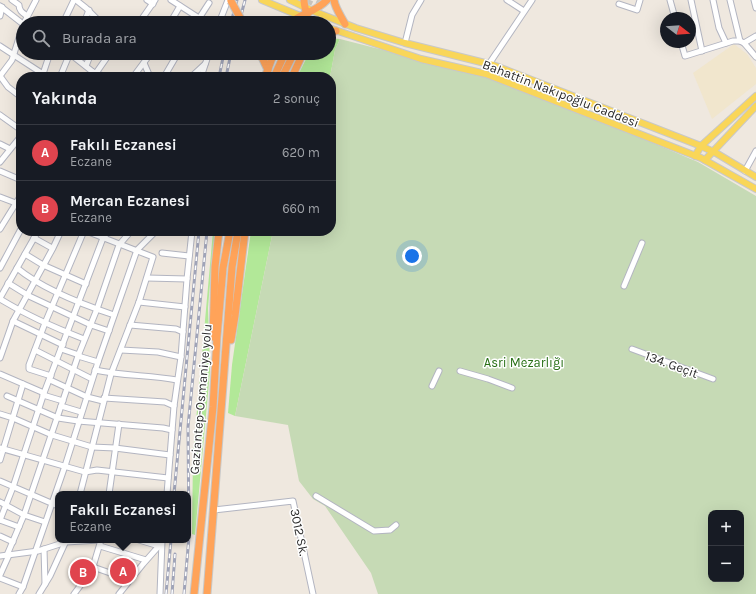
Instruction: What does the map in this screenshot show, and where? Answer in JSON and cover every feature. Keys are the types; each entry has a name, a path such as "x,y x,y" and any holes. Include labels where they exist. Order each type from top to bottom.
{"highway":[{"path":"230,0 239,16"},
{"path":"306,13 322,6 327,0"},
{"path":"334,0 338,13 345,24"},
{"path":"262,60 265,72"},
{"path":"267,72 271,60"},
{"path":"276,72 282,60"},
{"path":"284,72 290,60"},
{"path":"294,72 300,60"},
{"path":"298,64 301,60"},
{"path":"213,407 213,322 215,267 218,236"},
{"name":"Gaziantep-Osmaniye yolu","path":"194,594 213,407 223,268 229,236"},
{"name":"Gaziantep-Osmaniye yolu","path":"207,594 232,267 237,236"},
{"path":"224,375 235,316 244,236"}],"main road":[{"path":"262,0 306,13"},
{"path":"290,0 306,13"},
{"name":"Bahattin Nakıpoğlu Caddesi","path":"306,13 317,16"},
{"name":"Bahattin Nakıpoğlu Caddesi","path":"336,21 405,43 489,64 701,146 756,177"},
{"name":"Bahattin Nakıpoğlu Caddesi","path":"336,32 422,59 486,74 705,160 756,189"},
{"path":"695,156 701,146 756,96"},
{"path":"705,160 756,106"}],"street":[{"path":"12,0 19,5 21,12 27,16 36,0"},
{"path":"67,16 75,0 95,16"},
{"path":"144,16 154,2 147,0"},
{"path":"171,0 192,16"},
{"path":"222,16 230,0"},
{"path":"405,43 412,16 421,0"},
{"path":"507,0 524,11"},
{"path":"489,64 532,0"},
{"path":"619,4 637,10 640,0"},
{"path":"670,0 673,12"},
{"path":"691,0 702,51"},
{"path":"713,0 720,28 726,43"},
{"path":"730,0 742,42 756,57"},
{"path":"754,0 756,8"},
{"path":"201,16 209,3"},
{"path":"174,16 180,6"},
{"path":"0,16 1,7"},
{"path":"1,7 16,19"},
{"path":"87,16 89,10"},
{"path":"683,48 685,56 733,40 742,42 756,36"},
{"path":"0,46 14,55"},
{"path":"16,48 12,60 0,76 8,87 16,93"},
{"path":"22,60 40,72"},
{"path":"47,72 49,60"},
{"path":"62,72 67,60"},
{"path":"79,60 95,72 104,60"},
{"path":"86,66 88,60"},
{"path":"137,72 146,60"},
{"path":"167,72 174,60"},
{"path":"202,72 206,60"},
{"path":"144,63 148,72"},
{"path":"196,72 205,63"},
{"path":"0,115 16,126"},
{"path":"0,162 16,142"},
{"path":"0,144 10,149"},
{"path":"746,171 756,152"},
{"path":"0,171 16,178"},
{"path":"0,197 16,203"},
{"path":"0,229 16,207"},
{"path":"0,268 17,236"},
{"path":"0,355 18,310 58,236"},
{"path":"83,236 40,334 29,369 87,397 104,400 165,402 174,406"},
{"path":"81,491 97,423 111,374 139,302 153,257 97,236"},
{"path":"23,587 0,576 44,460 84,339 91,325 120,245 127,236"},
{"path":"56,491 92,379 137,250 151,236"},
{"path":"167,491 174,406 186,307 191,236"},
{"path":"52,248 34,238 0,298 18,310 67,333 84,339"},
{"path":"19,527 0,520 3,503 13,487 44,394 102,238"},
{"path":"624,286 642,243"},
{"path":"162,253 189,256"},
{"path":"25,254 43,265 86,284"},
{"path":"17,268 34,280 97,309 114,315"},
{"path":"147,278 187,279"},
{"path":"8,283 27,295 51,307 74,316 91,325 109,331"},
{"path":"139,302 186,307"},
{"path":"13,321 40,334 78,356 98,362"},
{"path":"130,325 176,329 183,332"},
{"name":"134. Geçit","path":"632,349 713,379"},
{"path":"35,350 92,379"},
{"path":"121,350 158,352 181,357"},
{"path":"96,370 111,374 160,377 177,380"},
{"path":"432,386 439,371"},
{"path":"460,371 512,388"},
{"path":"0,374 81,412"},
{"path":"0,460 2,448 23,384"},
{"path":"7,396 58,418 172,430"},
{"path":"0,414 33,426 52,435 92,447 115,448 170,455"},
{"path":"109,491 118,424"},
{"path":"2,448 85,472 97,470 168,478"},
{"path":"0,481 55,505"},
{"path":"20,594 55,495"},
{"path":"316,496 374,531 390,530 396,525"},
{"name":"3012 Sk.","path":"214,510 293,501 313,594"},
{"path":"3,503 24,515 45,522"},
{"path":"0,536 12,542"},
{"path":"0,556 35,551 60,543"},
{"path":"40,593 65,543"},
{"path":"74,594 92,570 100,543"},
{"path":"103,543 146,560"},
{"path":"149,543 159,546"},
{"path":"119,594 160,543"},
{"path":"160,594 162,543"},
{"path":"44,549 45,584"},
{"path":"93,567 130,580"},
{"path":"40,593 45,592 48,594"}],"shaded area":[{"path":"734,44 747,54 756,68 756,84 712,119 693,73"}],"green space":[{"path":"336,39 340,39 336,48"},
{"name":"Asri Mezarlığı","path":"340,39 489,77 594,118 698,162 756,196 756,594 378,594 371,573 325,506 313,499 299,481 288,425 235,416 272,236 336,236 336,72 331,72 333,60 336,60 336,48"},
{"path":"306,60 333,60 331,72 300,72"},
{"path":"213,236 215,236 208,308 210,371 195,535 192,534 193,455"},
{"path":"250,236 272,236 235,416 228,413 232,365"}],"tunnel":[{"path":"302,16 310,0"},
{"path":"313,16 321,0"}],"railway":[{"path":"233,16 237,0"},
{"path":"241,16 245,0"},
{"path":"220,72 223,60"},
{"path":"227,72 230,60"},
{"path":"174,491 199,236"},
{"path":"189,491 188,427 207,236"},
{"path":"166,594 171,543"},
{"path":"184,594 188,543"},
{"path":"172,594 175,554"}],"place":[{"name":"Fakılı Eczanesi","path":"123,571"},
{"name":"Mercan Eczanesi","path":"83,572"}]}
